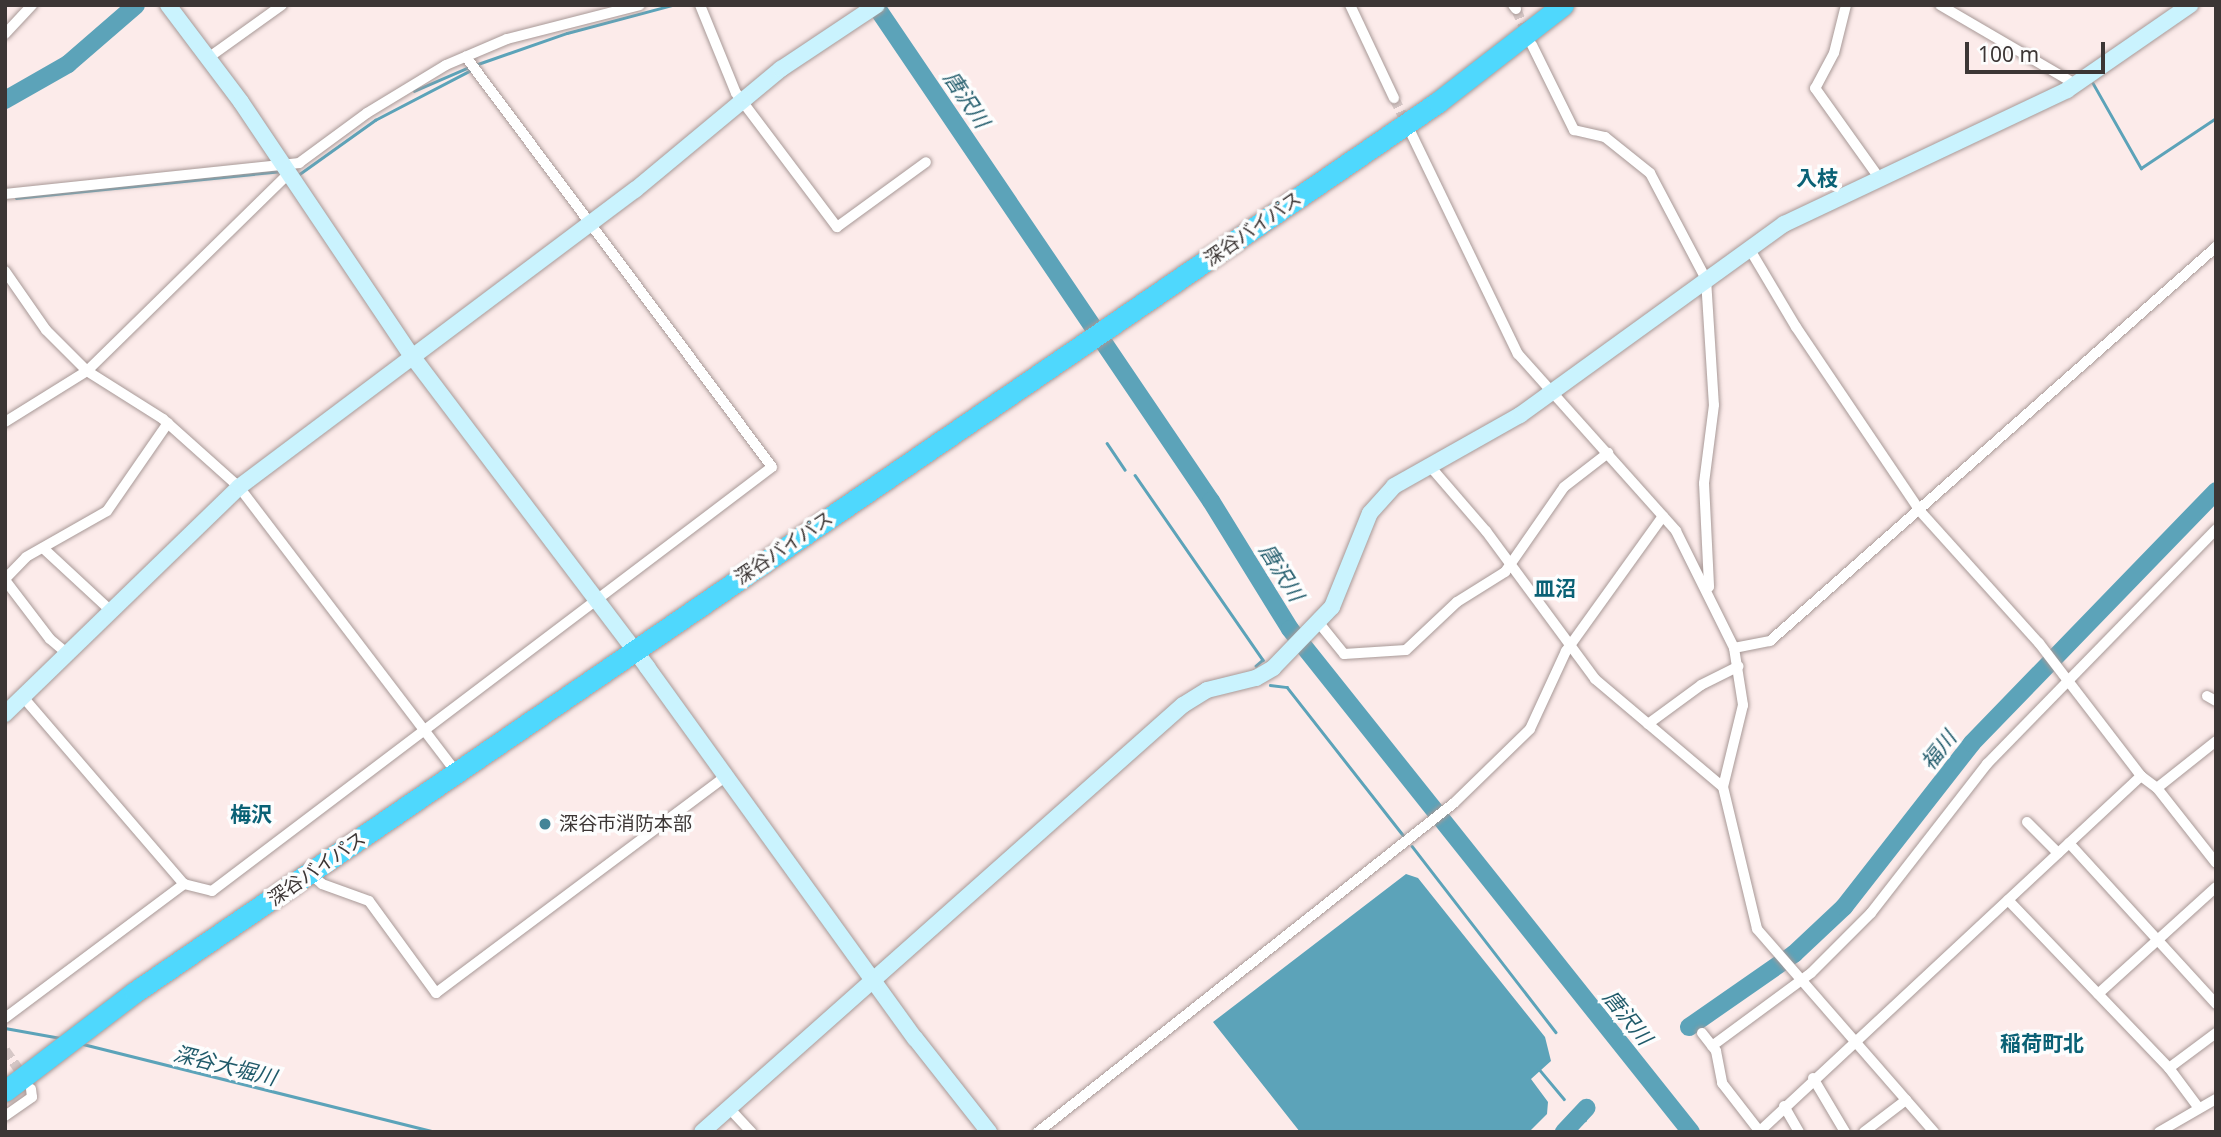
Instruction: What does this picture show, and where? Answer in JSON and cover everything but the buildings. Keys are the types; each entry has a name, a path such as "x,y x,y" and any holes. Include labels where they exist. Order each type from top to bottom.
{"highway":[{"name":"深谷バイパス","path":"5,1091 135,992 1438,102 1563,5"}],"street":[{"path":"5,34 32,5"},
{"path":"168,5 208,58 412,356 596,597 727,775 873,981 989,1132"},
{"path":"208,58 282,5"},
{"path":"5,422 87,371 285,170 299,163 416,80 466,57 540,29 640,5"},
{"path":"700,5 742,101 837,227 926,162"},
{"path":"5,714 69,655 239,487 592,223 742,101 877,5"},
{"path":"1350,5 1394,98"},
{"path":"1846,5 1834,53 1815,88 1880,179"},
{"path":"1940,5 2077,85"},
{"path":"702,1132 1193,697 1256,678 1285,657 1318,625 1337,598 1376,504 1394,486 1520,415 1548,391 1784,224 2077,85 2190,5"},
{"path":"1532,45 1574,131 1605,138 1650,173 1706,279 1714,405 1704,483 1710,594"},
{"path":"23,697 184,884 212,891 596,597 772,467 466,57"},
{"path":"1410,131 1518,354 1548,391 1608,453 1676,531 1710,594 1734,648 1739,666 1743,705 1723,787 1757,929 1769,939 1774,952 1934,1132"},
{"path":"5,194 285,170"},
{"path":"1734,648 1770,641 2216,247"},
{"path":"1749,248 1796,327 1920,511 2039,643 2141,776 2157,788 2215,862"},
{"path":"5,271 46,330 87,371 168,423 239,487 457,773"},
{"path":"69,655 50,639 5,580 43,548 107,511 168,423"},
{"path":"1318,625 1344,653 1400,652 1457,601 1511,566 1564,487 1608,453"},
{"path":"1429,465 1511,566 1595,679 1723,787"},
{"path":"1038,1132 1454,803 1530,729 1570,646 1663,516"},
{"path":"1712,1046 1798,978 1871,913 1987,764 2216,529"},
{"path":"43,548 112,612"},
{"path":"1648,724 1701,685 1739,666"},
{"path":"2157,788 2215,742"},
{"path":"311,874 322,884 369,901 436,993 727,775"},
{"path":"1702,1033 1712,1046 1722,1083 1760,1132 1854,1039 2141,776"},
{"path":"2027,822 2057,853"},
{"path":"2068,843 2216,1004"},
{"path":"5,1018 184,884"},
{"path":"2098,994 2216,887"},
{"path":"2008,900 2169,1068 2198,1107"},
{"path":"2169,1068 2216,1033"},
{"path":"1814,1078 1845,1132"},
{"path":"5,1116 32,1097 31,1089"},
{"path":"2159,1132 2216,1099"},
{"path":"1864,1132 1906,1100"},
{"path":"1784,1106 1799,1132"},
{"path":"729,1108 751,1132"}],"water":[{"path":"1406,874 1418,878 1545,1037 1551,1061 1531,1079 1548,1102 1547,1114 1529,1132 1300,1132 1213,1022"}],"waterway":[{"path":"5,100 68,64 136,5"},
{"path":"475,65 567,33 672,5"},
{"name":"唐沢川","path":"875,5 1211,501 1290,629 1691,1132"},
{"path":"414,91 469,67"},
{"path":"298,175 375,120 471,70"},
{"path":"2093,83 2141,168 2216,118"},
{"path":"16,198 280,171"},
{"path":"1107,443 1125,470"},
{"path":"1135,475 1263,660 1256,666"},
{"name":"福川","path":"1689,1027 1794,954 1844,907 1972,743 2216,491"},
{"path":"1270,685 1287,687 1403,835"},
{"path":"1412,846 1556,1032"},
{"name":"深谷大堀川","path":"5,1028 60,1038"},
{"name":"深谷大堀川","path":"83,1044 436,1132"},
{"path":"1539,1069 1564,1099"},
{"name":"福川","path":"1564,1132 1586,1108"},
{"name":"福川","path":"1574,1110 1585,1120"}],"tunnel":[{"path":"1516,9 1527,35"},
{"path":"1394,98 1408,127"},
{"path":"5,1050 25,1079"}],"place":[{"name":"深谷市消防本部","path":"545,824"}],"district":[{"name":"入枝","path":"1817,178"},
{"name":"皿沼","path":"1555,588"},
{"name":"梅沢","path":"251,814"},
{"name":"稲荷町北","path":"2042,1043"}]}
